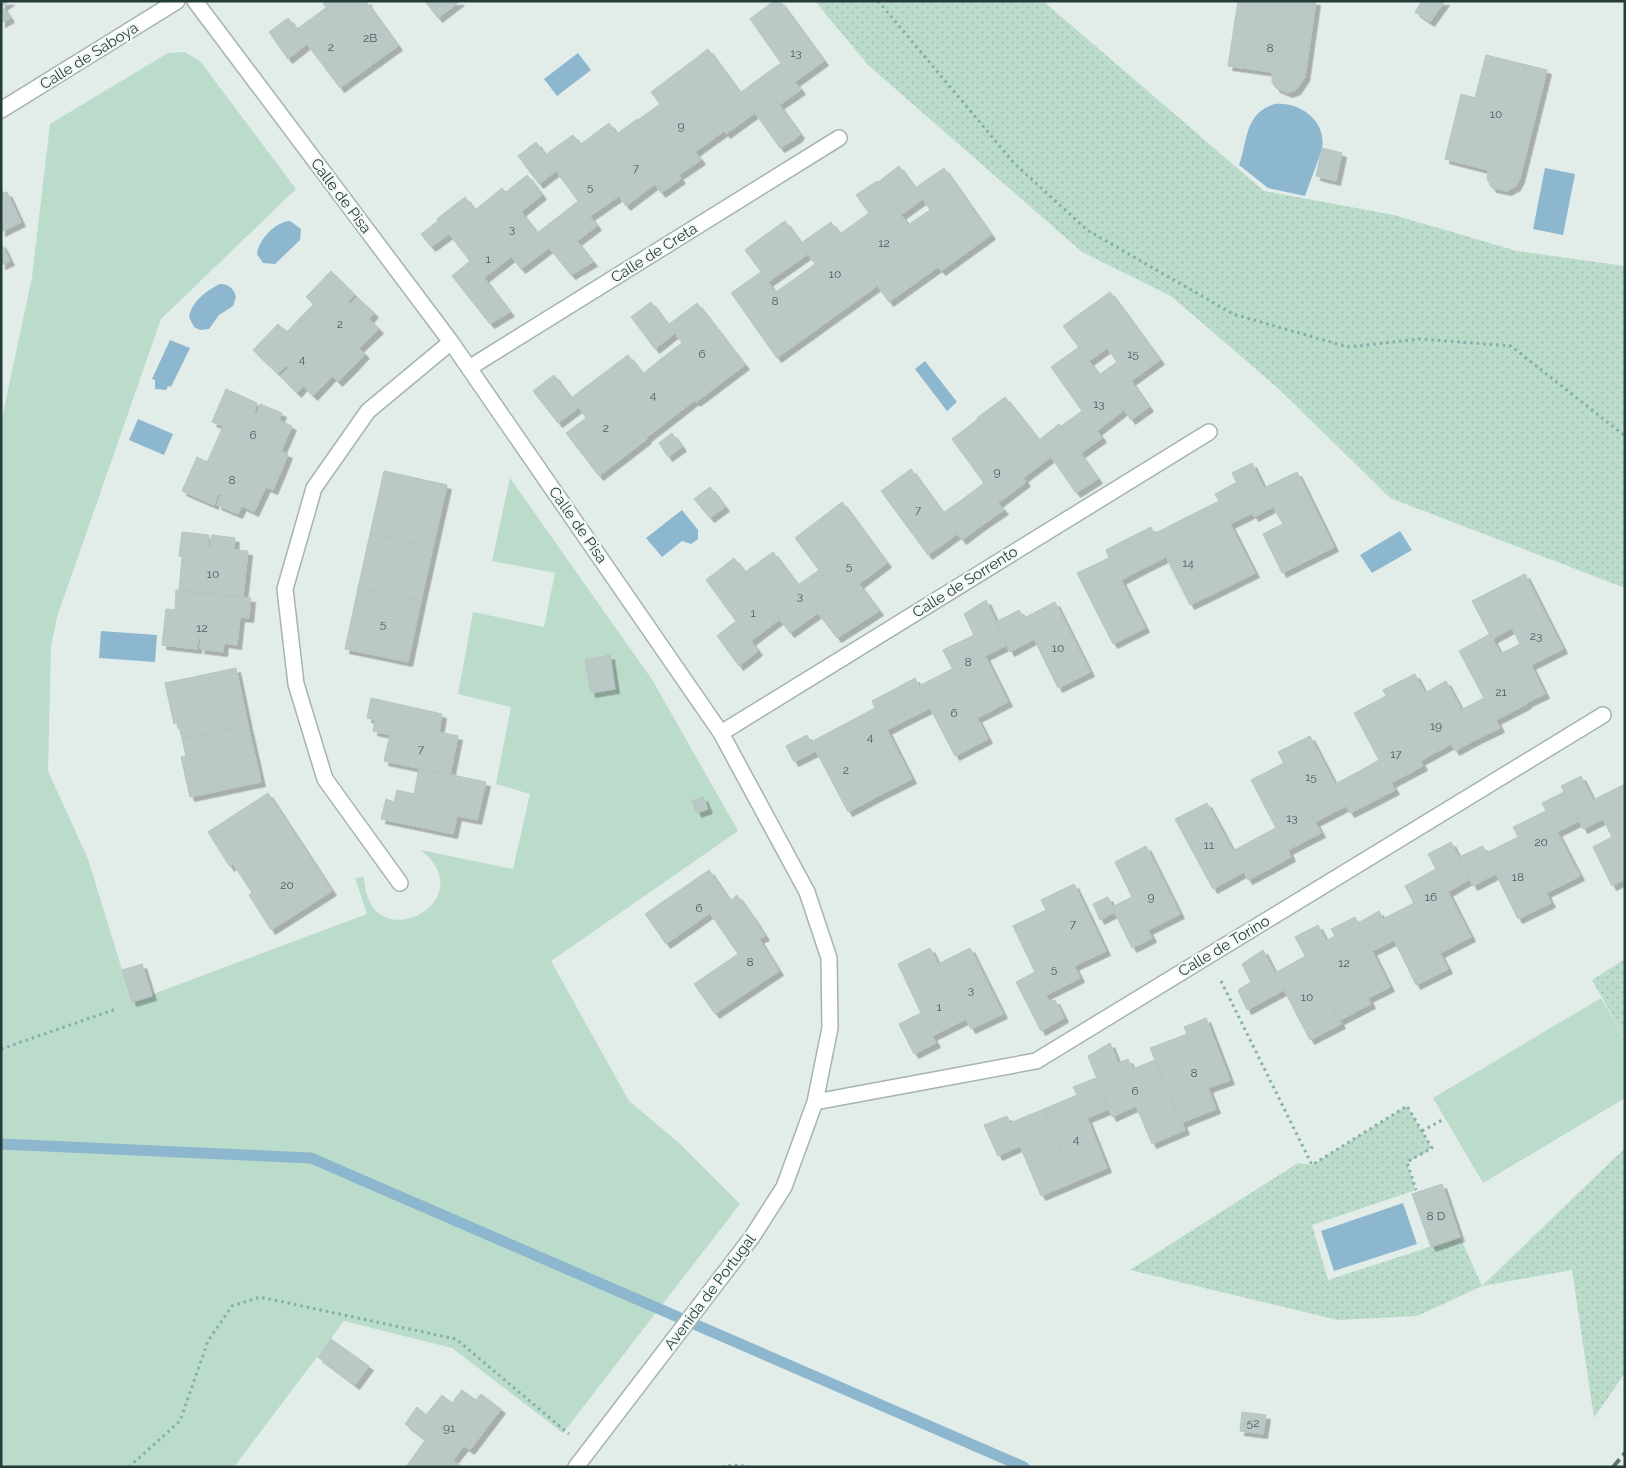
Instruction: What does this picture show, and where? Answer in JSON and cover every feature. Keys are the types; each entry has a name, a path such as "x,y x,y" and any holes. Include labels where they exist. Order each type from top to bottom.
{"street":[{"name":"Calle de Pisa","path":"195,1 451,342 721,733 807,892 829,958 830,1028 815,1102"},
{"name":"Calle de Saboya","path":"1,110 169,3"},
{"name":"Calle de Creta","path":"469,368 840,138"},
{"path":"400,883 325,778 296,684 285,589 314,488 368,411 451,342"},
{"name":"Calle de Sorrento","path":"721,733 1209,432"},
{"name":"Calle de Torino","path":"815,1102 1036,1061 1603,715"},
{"name":"Avenida de Portugal","path":"576,1467 752,1237 784,1187 815,1102"}],"path":[{"path":"878,1 1014,163 1087,230 1233,314 1348,347 1420,339 1511,346 1625,436"},
{"path":"1208,956 1312,1165 1407,1106 1432,1148 1407,1162 1416,1190"},
{"path":"1,1049 116,1009"},
{"path":"1422,1131 1442,1120"},
{"path":"129,1467 180,1422 208,1341 232,1306 260,1297 456,1339 589,1451"},
{"path":"722,1467 734,1465 751,1467"}],"green space":[{"path":"815,1 1043,1 1264,191 1394,215 1517,251 1625,266 1625,588 1390,498 1280,390 1171,296 1082,252 868,65"},
{"path":"184,52 200,61 296,189 161,319 57,617 51,647 48,771 88,859 132,1002 367,914 355,878 364,877 370,902 383,916 400,920 418,915 432,904 440,889 437,870 421,850 513,869 530,794 496,784 511,707 458,694 473,612 544,627 555,573 492,561 510,478 653,681 738,831 551,961 629,1101 680,1144 740,1204 563,1433 452,1348 344,1321 234,1467 1,1467 1,423 32,277 50,124 168,53"},
{"path":"1625,959 1625,1038 1592,980"},
{"path":"1601,998 1625,1038 1625,1098 1483,1183 1433,1098"},
{"path":"1407,1106 1432,1148 1407,1163 1416,1190 1312,1225 1328,1280 1460,1237 1482,1286 1417,1316 1338,1320 1130,1270 1298,1163 1312,1165"},
{"path":"1625,1148 1625,1373 1594,1418 1572,1270 1482,1286"}],"water":[{"path":"578,53 591,70 557,96 544,79"},
{"path":"1275,104 1285,104 1303,110 1317,123 1321,132 1323,141 1321,152 1305,196 1268,188 1239,165 1252,121 1265,108"},
{"path":"1545,168 1575,174 1563,235 1533,229"},
{"path":"290,221 301,229 300,240 275,264 263,263 257,254 264,237 279,224"},
{"path":"220,284 228,286 234,291 236,297 233,306 219,315 209,329 200,330 194,327 189,317 196,301"},
{"path":"170,340 190,348 171,387 168,386 166,390 155,389 155,380 152,379"},
{"path":"925,361 957,402 947,411 915,369"},
{"path":"138,419 173,434 164,455 129,440"},
{"path":"682,510 698,530 698,539 691,544 682,541 662,557 646,538"},
{"path":"1400,531 1412,550 1372,573 1360,555"},
{"path":"101,631 157,635 155,662 99,658"},
{"path":"1403,1203 1417,1244 1334,1271 1321,1231"}],"building":[{"path":"1,1 10,1 2,6 10,18 1,23"},
{"path":"325,1 368,1 366,2 398,46 369,67 323,3"},
{"path":"425,1 460,1 438,18"},
{"path":"774,1 780,1 824,61 795,82 801,90 779,105 760,78 781,63 750,19"},
{"path":"1238,1 1316,1 1305,77 1296,90 1288,93 1276,88 1272,82 1272,72 1228,66"},
{"path":"1422,1 1445,1 1430,22 1415,12"},
{"path":"327,7 369,67 340,88 307,44 288,59 269,32 288,18 297,29"},
{"path":"708,49 740,93 760,78 800,134 797,138 780,148 755,113 726,134 679,71"},
{"path":"1486,55 1547,70 1520,178 1516,186 1507,191 1492,188 1487,179 1488,170 1445,159 1461,94 1475,98"},
{"path":"679,71 724,131 695,152 701,160 679,175 638,120 660,104 651,92"},
{"path":"637,119 681,179 661,193 655,184 626,206 581,144 609,123 617,134"},
{"path":"573,135 619,196 590,216 597,226 577,241 558,217 578,201 556,171 539,184 518,156 536,142 545,155"},
{"path":"1322,148 1342,153 1336,181 1316,176"},
{"path":"899,166 915,188 944,168 991,235 941,271 908,225 930,210 923,199 901,215 878,182"},
{"path":"527,175 542,195 521,212 537,233 558,217 593,262 571,275 549,248 521,269 475,210 502,188 506,192"},
{"path":"877,181 938,267 889,302 840,234 869,213 856,195"},
{"path":"1,188 4,194 7,192 21,222 1,232"},
{"path":"465,197 511,257 484,278 510,312 490,324 452,276 470,261 449,234 431,247 421,234"},
{"path":"785,221 801,243 831,222 877,286 827,322 796,278 815,264 808,254 788,268 765,235"},
{"path":"765,235 788,268 768,282 772,288 776,292 796,278 827,322 777,358 731,293 761,272 745,250"},
{"path":"1,243 10,261 1,265"},
{"path":"331,271 355,295 348,302 350,304 357,297 374,313 369,319 379,329 359,348 365,354 351,369 300,318 314,304 306,297"},
{"path":"1110,292 1160,360 1131,381 1149,407 1131,420 1099,375 1117,362 1107,348 1089,361 1063,326"},
{"path":"651,302 668,325 697,303 745,365 696,402 662,358 682,343 675,333 655,349 631,317"},
{"path":"300,318 351,369 338,382 332,376 313,396 303,386 297,393 280,376 288,368 286,366 278,374 253,350 278,324 287,332"},
{"path":"1079,347 1124,410 1097,431 1102,438 1081,453 1061,426 1082,411 1051,367"},
{"path":"628,355 643,374 662,358 695,400 646,438 600,376"},
{"path":"554,375 571,398 600,376 647,439 599,476 566,433 586,418 582,412 578,408 558,423 533,391"},
{"path":"226,389 257,403 254,412 257,413 260,404 282,413 279,420 292,426 281,451 288,454 280,474 215,445 223,426 212,422"},
{"path":"1005,397 1039,440 1059,424 1098,479 1076,493 1051,457 1023,478 977,418"},
{"path":"978,419 1026,482 998,503 1004,510 982,525 963,499 984,483 952,439"},
{"path":"672,433 682,447 668,457 659,443"},
{"path":"215,445 280,474 273,490 266,487 254,512 242,506 238,514 217,505 221,495 218,494 214,505 182,491 197,457 207,462"},
{"path":"1252,463 1264,488 1297,472 1334,547 1282,573 1263,534 1283,524 1273,507 1254,517 1232,473"},
{"path":"911,469 943,513 963,499 982,525 962,540 957,534 928,555 881,491"},
{"path":"384,471 447,485 433,547 370,534"},
{"path":"1237,482 1252,513 1230,524 1255,573 1221,590 1185,518 1219,501 1215,494"},
{"path":"710,487 725,507 710,518 694,499"},
{"path":"842,502 887,563 859,584 879,611 859,624 795,538"},
{"path":"1185,518 1221,590 1190,605 1166,557 1142,569 1127,539 1151,527 1154,534"},
{"path":"182,532 209,535 208,549 210,549 212,535 235,538 234,550 248,551 243,598 179,591 182,557 179,556"},
{"path":"370,534 433,547 421,601 358,588"},
{"path":"1127,539 1142,569 1121,580 1145,628 1113,644 1077,573 1109,558 1106,550"},
{"path":"773,552 798,585 819,570 859,624 837,638 818,613 790,633 744,573"},
{"path":"734,558 780,619 751,641 758,651 739,666 717,636 736,621 706,580"},
{"path":"1525,574 1563,649 1531,665 1545,694 1526,703 1500,654 1520,644 1512,628 1492,639 1472,601"},
{"path":"358,588 421,601 408,662 345,649"},
{"path":"176,590 251,598 249,618 240,617 237,645 224,643 223,652 200,649 201,638 198,638 197,649 162,645 166,609 175,610"},
{"path":"986,600 1007,645 985,656 1008,702 977,718 943,650 974,635 964,614"},
{"path":"1055,602 1090,672 1058,688 1034,639 1010,652 996,622 1019,610 1024,618"},
{"path":"1490,634 1527,704 1496,720 1500,728 1477,739 1461,710 1484,698 1459,651"},
{"path":"610,655 615,689 591,693 585,660"},
{"path":"236,668 248,725 182,739 178,722 174,724 165,683"},
{"path":"952,669 988,739 955,756 930,708 908,719 893,690 915,678 919,686"},
{"path":"1415,674 1425,693 1446,681 1477,739 1455,751 1451,744 1420,761 1383,690"},
{"path":"893,690 908,719 887,730 912,779 880,795 843,725 875,708 872,701"},
{"path":"1386,696 1423,766 1391,783 1395,790 1372,802 1356,773 1379,760 1354,713"},
{"path":"371,698 442,714 439,732 458,736 450,775 384,761 390,735 373,731 375,720 367,718"},
{"path":"248,725 261,782 190,797 181,757 186,756 182,739"},
{"path":"843,725 880,795 848,812 816,751 794,762 786,746 807,735 811,742"},
{"path":"1310,736 1335,784 1356,773 1372,802 1350,813 1346,806 1315,822 1278,752"},
{"path":"1284,763 1321,833 1288,850 1291,857 1269,869 1253,840 1276,828 1251,780"},
{"path":"419,768 486,782 477,820 457,816 453,834 381,819 386,799 394,802 397,790 414,794"},
{"path":"1581,776 1593,800 1625,784 1625,879 1612,886 1593,847 1612,837 1603,819 1583,829 1561,786"},
{"path":"1564,792 1579,821 1557,832 1580,876 1546,893 1513,827 1546,811 1542,803"},
{"path":"268,793 300,842 243,879 233,864 230,867 208,832"},
{"path":"703,797 708,809 697,813 692,801"},
{"path":"1207,803 1233,851 1253,840 1269,869 1248,880 1244,872 1213,889 1175,819"},
{"path":"1518,837 1551,903 1518,919 1496,874 1473,886 1459,857 1483,846 1486,853"},
{"path":"300,842 332,891 271,930 249,895 252,893 243,879"},
{"path":"1451,842 1470,879 1448,892 1471,937 1440,953 1405,886 1436,869 1428,854"},
{"path":"1146,846 1180,914 1148,930 1152,938 1132,948 1112,907 1132,897 1115,862"},
{"path":"709,870 730,901 737,895 752,916 725,935 710,913 666,944 645,914"},
{"path":"1074,884 1106,951 1074,966 1041,900"},
{"path":"1108,897 1115,912 1100,920 1093,904"},
{"path":"1414,903 1448,969 1416,985 1394,940 1372,951 1358,923 1379,911 1383,919"},
{"path":"1046,910 1080,978 1046,995 1050,1002 1055,1000 1064,1018 1041,1031 1016,982 1035,972 1013,926"},
{"path":"752,916 765,936 759,939 779,971 715,1014 694,984 738,954 725,935"},
{"path":"1355,917 1390,987 1368,998 1371,1004 1340,1020 1295,937 1318,925 1326,941 1335,936 1331,929"},
{"path":"930,948 966,1019 932,1036 936,1043 914,1054 899,1024 921,1013 898,964"},
{"path":"970,948 1003,1014 971,1029 938,964"},
{"path":"1263,950 1275,973 1306,956 1341,1024 1310,1040 1284,990 1247,1010 1238,990 1251,982 1242,964"},
{"path":"142,964 152,996 132,1002 122,970"},
{"path":"1206,1018 1230,1080 1208,1088 1216,1109 1181,1123 1150,1048 1187,1034 1184,1027"},
{"path":"1110,1043 1118,1063 1128,1059 1133,1069 1155,1060 1185,1130 1152,1144 1136,1106 1112,1117 1088,1056"},
{"path":"1096,1078 1109,1109 1087,1118 1107,1168 1074,1182 1044,1109 1077,1095 1073,1087"},
{"path":"1044,1109 1074,1182 1041,1196 1020,1146 998,1156 984,1125 1007,1116 1010,1123"},
{"path":"1442,1184 1460,1237 1431,1247 1412,1194"},
{"path":"331,1339 369,1366 355,1385 318,1357"},
{"path":"462,1390 476,1400 481,1394 501,1409 470,1450 464,1446 453,1460 405,1424 417,1407 426,1415 442,1395 452,1403"},
{"path":"1242,1412 1266,1415 1263,1434 1240,1431"},
{"path":"426,1439 427,1441 462,1467 406,1467"}],"waterway":[{"path":"1,1144 311,1158 1024,1467"}],"railway":[{"path":"1613,1467 1625,1453"}]}
